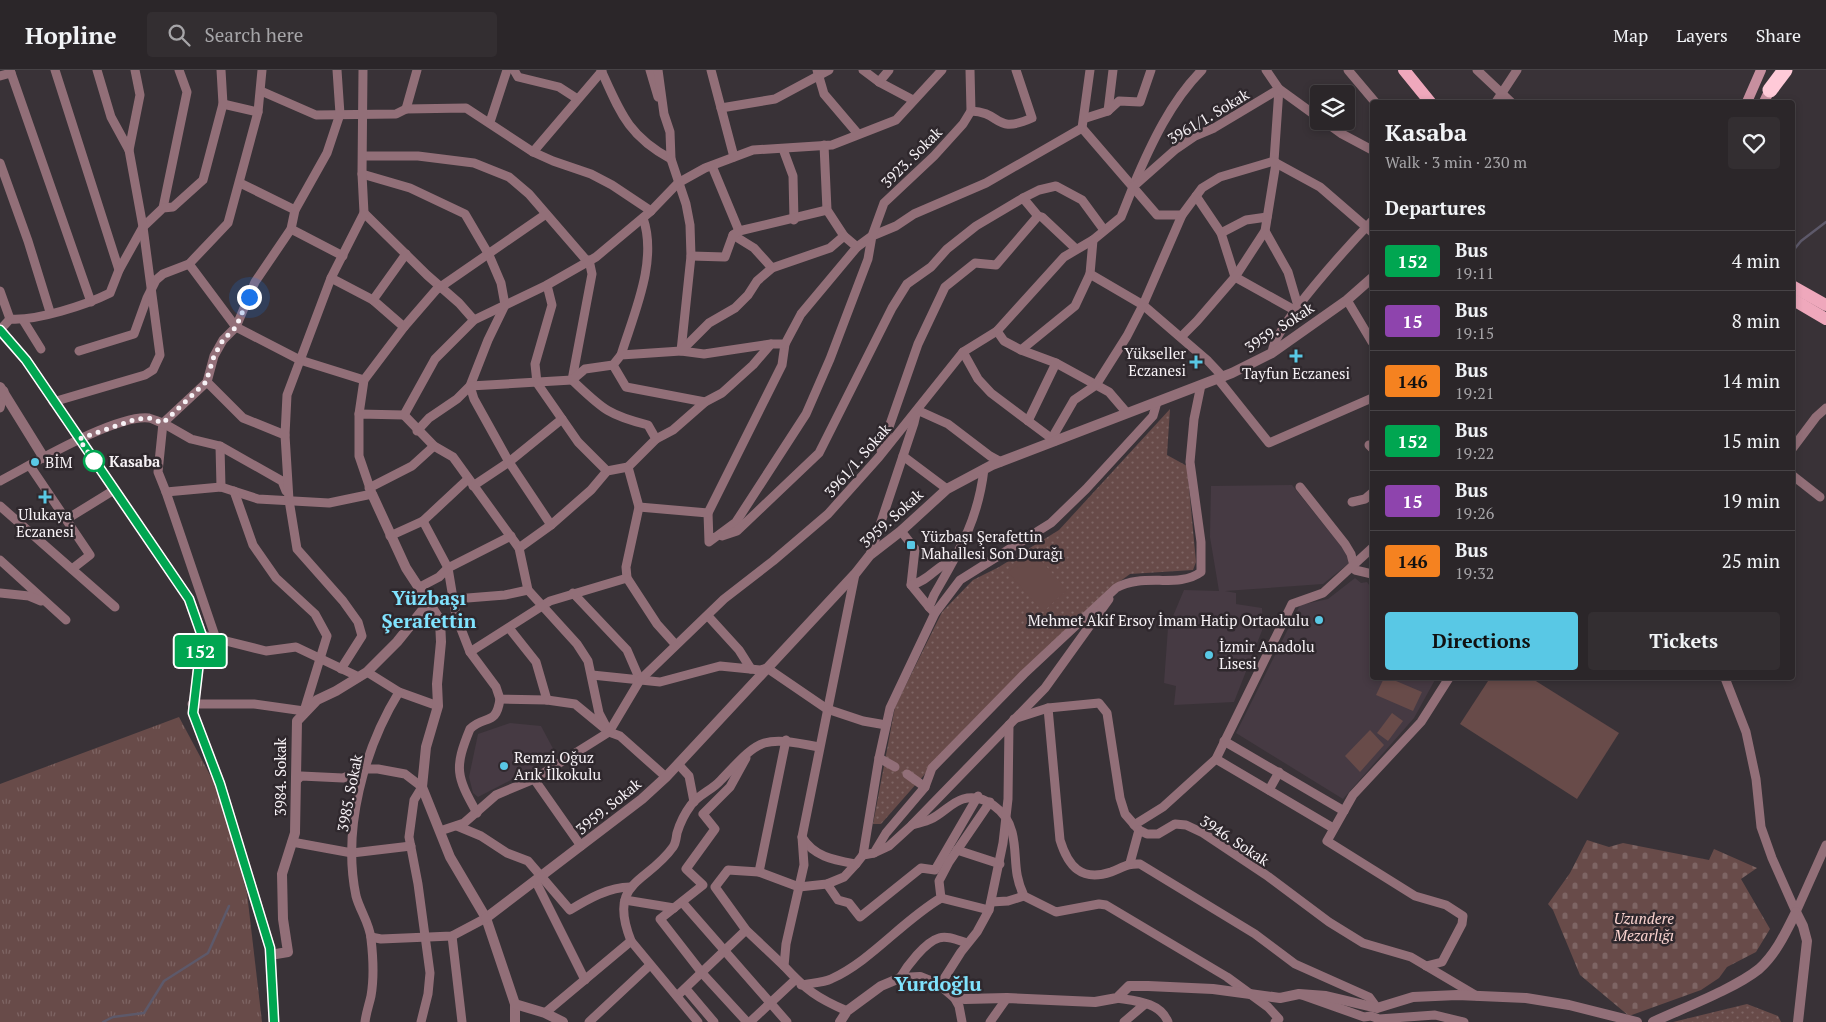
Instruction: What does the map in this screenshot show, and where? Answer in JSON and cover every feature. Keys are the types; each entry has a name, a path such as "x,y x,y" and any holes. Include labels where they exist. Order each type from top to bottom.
{"highway":[{"path":"1767,96 1784,70"}],"main road":[{"path":"1404,70 1428,100"},
{"path":"1748,100 1761,70"},
{"path":"1767,96 1779,70"},
{"path":"1795,288 1826,305"},
{"path":"1795,301 1826,319"},
{"path":"0,330 26,360 189,599 202,636 192,704 193,713 220,784 260,914 270,955 274,1022"}],"street":[{"path":"55,70 119,270"},
{"path":"53,402 145,375 153,370 160,355 143,227 128,150 111,117 97,70"},
{"path":"128,150 140,95 134,70"},
{"path":"10,319 22,320 91,302 110,293 119,270 143,227 163,208 187,92 179,70"},
{"path":"163,208 173,207 203,180 223,104 221,70"},
{"path":"80,351 134,334 152,286 163,274 189,264 228,223 258,112 262,70"},
{"path":"216,639 158,472 163,423 206,382 214,356 223,340 236,327 255,282 291,229 295,210 327,153 340,114 337,70"},
{"path":"341,669 362,636 358,622 343,600 297,549 289,500 285,435 287,394 331,278 364,213 362,174 364,156 362,116 363,70"},
{"path":"406,109 417,70"},
{"path":"490,122 507,70"},
{"path":"514,70 518,77 559,87 576,98"},
{"path":"533,152 576,98 602,70 615,104 628,125 652,149 671,159"},
{"path":"650,70 670,132 671,159 686,204 691,256 680,351"},
{"path":"658,70 664,114"},
{"path":"711,70 734,157"},
{"path":"721,108 775,98 817,74 828,70"},
{"path":"863,70 879,82 913,100"},
{"path":"879,82 889,70"},
{"path":"404,415 435,360 474,320 547,285 588,260 651,212 678,182 753,150 832,145 896,120 942,70"},
{"path":"970,70 971,110 982,111 999,123 1015,126 1032,118 1016,70"},
{"path":"1090,70 1086,118 1082,128 986,183 914,214 896,226 872,236 857,247 801,314 785,344 782,366 708,513 709,542 737,531 818,453 892,308 907,284 931,267 947,249 976,226 1023,198 1039,190 1056,186 1082,200 1104,230"},
{"path":"1108,111 1113,70"},
{"path":"1086,118 1108,111 1119,101 1140,102 1151,70"},
{"path":"1132,187 1143,162 1179,97 1202,70"},
{"path":"1266,70 1279,90 1310,112"},
{"path":"1348,70 1373,100"},
{"path":"1477,70 1499,99 1517,70"},
{"path":"0,76 11,72 91,302"},
{"path":"817,74 824,94 858,134"},
{"path":"1181,337 1235,277 1265,231 1275,162 1279,90"},
{"name":"3961/1. Sokak","path":"440,831 456,826 476,813 496,795 534,778 609,732 640,680 675,644 708,616 724,599 773,561 828,514 879,457 963,352 997,331 1064,257 1093,240 1121,217 1132,187 1176,149 1195,136 1214,128 1279,90"},
{"path":"261,91 316,115 340,114 362,116 396,114 406,109 466,108 533,152 591,174 618,188 651,212"},
{"path":"223,104 258,112"},
{"name":"3923. Sokak","path":"718,538 736,522 806,414 830,359 868,259 872,236 884,203 934,156 963,124 971,110"},
{"path":"1082,128 1157,215 1182,215"},
{"path":"1336,130 1370,149"},
{"path":"824,145 827,210 844,236 857,247"},
{"path":"783,149 793,176 794,220"},
{"path":"364,156 418,156 474,163 509,177 529,194 588,260 592,274 572,380"},
{"path":"963,352 978,379 991,393 1053,439 1074,400 1096,385 1143,305 1182,215 1202,188 1220,177 1275,162 1320,188 1370,225"},
{"path":"0,163 28,241 50,312"},
{"path":"712,166 736,233 754,248 772,268"},
{"path":"362,174 410,188 465,214 489,255 501,283 505,305 488,340 470,386 457,399 429,418 417,431"},
{"path":"240,183 295,210"},
{"path":"1196,196 1221,232 1235,277 1297,309"},
{"path":"1023,198 1038,216 1042,217 1076,249"},
{"path":"736,233 794,220 827,210"},
{"path":"364,213 439,287 459,303 474,320"},
{"path":"421,1022 428,994 430,973 409,837 414,800 422,787 426,747 438,706 437,684 442,642 440,620 430,601 406,568 370,491 360,456 359,414 364,380 404,327 439,287 489,255 546,214"},
{"path":"879,457 918,344 945,286 976,263 996,265 1038,216"},
{"path":"1221,232 1246,220 1267,217"},
{"path":"470,386 572,380 584,369 613,365 621,355 644,276 648,245 643,218"},
{"path":"1272,353 1275,342 1327,270 1370,227"},
{"path":"291,229 343,256"},
{"path":"1265,231 1288,272 1297,309"},
{"path":"691,256 725,257 736,233"},
{"path":"680,351 709,323 735,308 748,295 757,281 772,268 830,248 844,236"},
{"path":"1020,350 1076,306 1090,274 1093,240"},
{"path":"374,300 406,254"},
{"path":"189,264 236,327 300,360 364,380"},
{"path":"1090,274 1143,305 1181,337 1220,378 1269,443 1370,399"},
{"path":"331,278 374,300 404,327"},
{"name":"3959. Sokak","path":"486,918 642,800 666,777 856,574 870,555 901,531 947,488 984,469 1053,439 1220,378 1272,353 1347,300 1370,280"},
{"path":"547,285 552,305 535,364 538,383 578,442 607,471"},
{"path":"0,291 10,319"},
{"path":"1347,300 1370,339"},
{"path":"0,330 10,319"},
{"path":"22,320 41,349"},
{"path":"997,331 1004,341 1020,350 1056,363 1109,392 1126,413"},
{"path":"621,355 680,351 704,354 771,344 785,344"},
{"path":"519,548 551,525 591,490 607,471 628,467 656,440 673,430 705,402 722,393 771,344"},
{"path":"1028,421 1056,363"},
{"path":"613,365 626,387 705,402"},
{"path":"572,380 605,411 619,418 648,425 656,440"},
{"path":"206,382 243,418 285,435"},
{"path":"874,853 886,833 925,787 932,768 976,722 1116,588 1125,583 1140,579 1190,578 1202,572 1201,542 1190,462 1194,420 1201,385"},
{"path":"470,386 474,399 509,462 551,525"},
{"path":"0,408 2,389"},
{"path":"2,389 44,458"},
{"path":"932,610 960,580 1051,523 1153,416 1157,402"},
{"path":"1795,444 1816,417 1826,408"},
{"path":"870,555 917,410 948,424 990,456 1001,462"},
{"path":"359,414 404,415 417,431 434,446 453,457 519,548 528,590 588,660 599,713 609,732"},
{"path":"0,481 79,439 136,419 149,418 163,423 191,439 220,446 282,481 289,500"},
{"path":"390,536 423,521 470,482 509,462 562,418"},
{"path":"220,446 221,487"},
{"path":"166,492 221,487 258,500 329,503 370,491 412,466 434,446"},
{"path":"903,456 947,488"},
{"path":"30,466 90,555 72,569"},
{"path":"628,467 638,507 626,567 627,578 657,624 675,644"},
{"path":"715,887 728,870 759,872 799,887 827,884 844,877 863,855 879,758 890,708 932,610 934,595 974,521 981,497 984,469"},
{"path":"1795,477 1820,497"},
{"path":"1300,487 1345,544 1351,554 1355,570 1370,574"},
{"path":"67,519 114,490"},
{"path":"234,491 253,545 276,578 315,614 327,636 304,711"},
{"path":"1352,502 1365,499 1370,495"},
{"path":"0,506 115,607"},
{"path":"638,507 708,513"},
{"path":"423,521 448,568 456,616 470,652 496,687 500,699 495,717 490,721 474,724 470,728 459,764 458,776 476,813"},
{"path":"901,531 915,549 911,585 932,610"},
{"path":"420,587 439,577 448,568 511,536"},
{"path":"1130,863 1137,827 1163,807 1216,759 1292,604 1323,593 1370,550"},
{"path":"0,560 66,620"},
{"path":"911,585 921,583 945,563 954,560"},
{"path":"784,966 786,944 804,865 802,837 856,574"},
{"path":"470,652 542,606 573,593 627,578"},
{"path":"863,855 874,853 889,846 912,825 1045,688 1091,627 1116,588"},
{"path":"454,599 486,597 528,590"},
{"path":"0,593 29,596 51,606"},
{"path":"573,593 627,650 640,680"},
{"path":"192,704 254,704 304,711 317,700 363,675 397,642 430,601"},
{"path":"708,616 739,650 751,669"},
{"path":"510,628 536,662 548,700"},
{"path":"202,636 266,651 296,648 341,669 363,675 400,692 438,706"},
{"path":"592,675 660,682 720,666 751,669 767,668 827,709 864,721 886,725"},
{"path":"1426,966 1442,962 1462,924 1463,916 1446,905 1415,896 1327,841 1353,795 1421,722 1448,680"},
{"path":"1726,680 1746,732 1756,779 1761,827 1772,858 1804,926 1807,941 1798,1022"},
{"name":"3985. Sokak","path":"366,1022 371,995 372,937 356,896 352,853 355,819 366,769 384,717 400,692"},
{"path":"500,699 548,700 575,704 609,732 620,736 666,777"},
{"path":"1012,722 1048,708 1099,702 1107,713 1120,798 1125,814 1137,827"},
{"path":"1048,708 1060,840 1066,858 1083,874 1098,876 1130,863 1140,864 1255,934 1295,964 1363,994 1373,1015"},
{"name":"3984. Sokak","path":"270,955 288,952 283,919 282,874 295,833 295,732 297,721 304,711"},
{"path":"940,985 967,943 978,932 990,906 1000,864 1004,817 1008,799 1012,722"},
{"path":"698,1022 631,941 626,928 625,900 630,887 638,878 661,861 675,845 677,834 694,802 719,783 752,748 767,741 786,740 819,747"},
{"path":"759,872 786,740"},
{"path":"1224,741 1344,811"},
{"path":"752,748 730,787 703,814 714,829 686,869 703,886 715,887 746,930 819,1000 847,1011"},
{"path":"879,758 895,767"},
{"path":"1216,759 1333,828"},
{"path":"678,764 689,776 694,802"},
{"path":"296,782 301,776 343,778 366,769 378,769 405,774 422,787 450,857 486,918 515,1004 516,1022"},
{"path":"1269,790 1279,772"},
{"path":"907,774 925,787"},
{"path":"534,778 582,846"},
{"path":"912,825 931,820 962,799 978,796 990,802 1004,817 1012,831 1015,869 1024,896"},
{"path":"827,884 838,900 849,903 860,918 921,868 935,870 978,796"},
{"path":"941,898 939,881 957,850 990,802"},
{"name":"3946. Sokak","path":"1137,827 1147,834 1158,834 1175,824 1186,825 1203,833 1266,875 1336,926 1363,942 1411,957 1477,996"},
{"path":"456,826 481,836 507,852 528,861 539,879 585,980"},
{"path":"802,837 809,849 817,854 856,864"},
{"path":"292,842 352,853 411,846"},
{"path":"1653,1022 1731,985 1758,969 1771,956 1796,912 1826,845"},
{"path":"957,850 1000,864"},
{"path":"539,879 570,910 589,899 618,887 630,887"},
{"path":"703,886 660,919 702,973 748,1022 799,982 830,980 850,968 926,907 941,898 990,906 1024,896 1056,912 1099,904 1106,906 1252,994 1279,1019 1275,1022"},
{"path":"625,900 674,908"},
{"path":"682,902 726,950 787,1022"},
{"path":"372,937 381,939 452,936 486,918"},
{"path":"677,996 746,930"},
{"path":"452,936 462,1022"},
{"path":"900,978 910,961 939,938 949,937 967,943"},
{"path":"545,1013 631,941"},
{"path":"589,1022 650,966"},
{"path":"840,1022 847,1011 881,986 900,978 920,978 940,985 954,997 960,1006 962,1022"},
{"path":"1116,998 1129,986 1213,988 1280,998 1299,994 1326,996 1373,1015 1378,1019 1435,1015 1464,1022"},
{"path":"686,989 714,1022"},
{"path":"1373,1015 1413,996 1477,996 1526,998 1569,1005 1637,1022"},
{"path":"954,997 982,1000 1007,998 1095,1002 1116,998 1145,1004 1164,1013 1168,1022"},
{"path":"990,1022 1007,998"},
{"path":"515,1004 545,1013 562,1022"},
{"path":"1124,1022 1145,1004"}],"shaded area":[{"path":"1292,485 1349,556 1348,564 1323,584 1225,591 1236,593 1236,604 1262,608 1263,628 1234,702 1174,705 1176,686 1164,683 1168,628 1184,590 1219,591 1210,537 1211,486"},
{"path":"1355,578 1361,583 1367,582 1370,586 1370,680 1435,680 1414,718 1343,799 1236,733 1300,605 1328,599"},
{"name":"Remzi Oğuz Arık İlkokulu","path":"510,723 541,726 557,756 478,797 473,793 469,777 478,734"}],"green space":[{"path":"1170,409 1167,455 1187,466 1196,562 1193,570 1130,574 1115,585 968,725 881,824 873,824 895,707 942,612 973,580 999,567 1059,530"},
{"path":"1032,550 1067,590 1043,612 1008,572"},
{"path":"1383,680 1394,680 1422,692 1413,711 1376,695"},
{"path":"1489,680 1534,680 1619,733 1577,799 1460,724"},
{"path":"1392,713 1403,721 1388,741 1377,733"},
{"path":"179,717 217,788 247,893 262,1022 0,1022 0,784"},
{"path":"1370,730 1384,745 1360,772 1345,756"},
{"name":"Uzundere Mezarlığı","path":"1587,840 1609,847 1623,843 1709,860 1714,849 1757,868 1741,879 1770,929 1756,952 1727,967 1719,978 1701,990 1629,1016 1580,975 1553,910 1548,904 1570,873"},
{"path":"1747,1004 1778,1016 1781,1022 1673,1022"}],"waterway":[{"path":"1795,248 1801,241 1826,222"},
{"path":"103,1022 113,1017 144,1013 164,981 208,953 229,906"}],"bus line":[{"name":"152","path":"0,330 26,360 189,599 202,636 192,704 193,713 220,784 270,948 274,1022"}],"place":[{"name":"Tayfun Eczanesi","path":"1296,356"},
{"name":"Yükseller Eczanesi","path":"1196,362"},
{"name":"Kasaba","path":"94,461"},
{"name":"BİM","path":"35,462"},
{"name":"Ulukaya Eczanesi","path":"45,497"},
{"name":"Yüzbaşı Şerafettin Mahallesi Son Durağı","path":"911,545"},
{"name":"Mehmet Akif Ersoy İmam Hatip Ortaokulu","path":"1319,620"},
{"name":"İzmir Anadolu Lisesi","path":"1209,655"},
{"name":"Remzi Oğuz Arık İlkokulu","path":"504,766"}],"district":[{"name":"Yüzbaşı Şerafettin","path":"429,608"},
{"name":"Yurdoğlu","path":"938,983"}],"route":[{"path":"94,461 96,464 79,439 136,419 149,418 163,423 206,382 214,356 223,340 236,327 249,297"}]}
